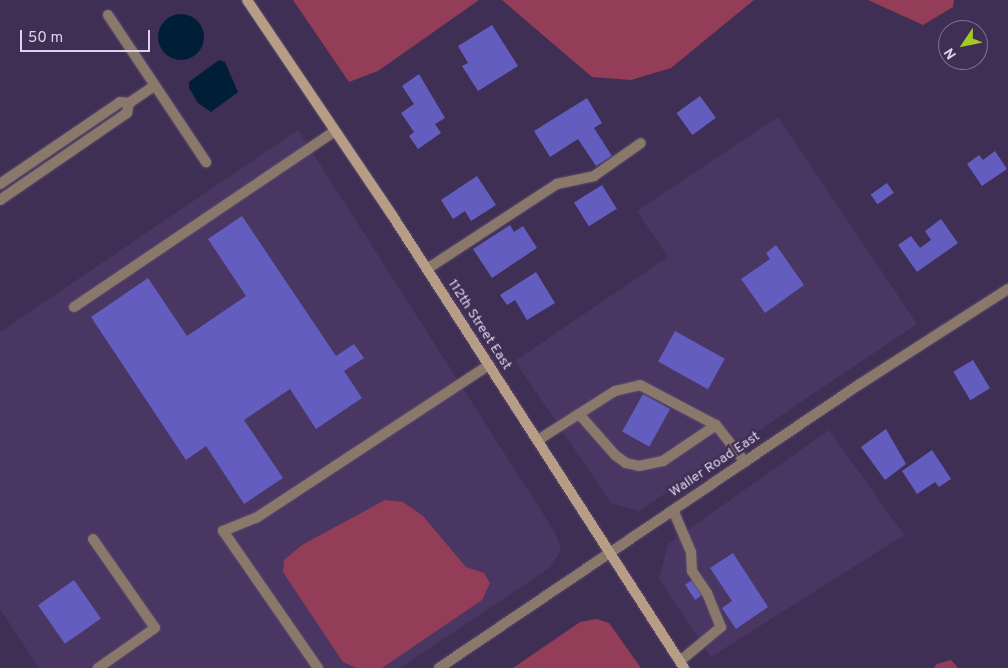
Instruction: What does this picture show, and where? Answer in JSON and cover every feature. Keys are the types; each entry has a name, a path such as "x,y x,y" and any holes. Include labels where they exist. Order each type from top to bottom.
{"main road":[{"name":"112th Street East","path":"247,0 489,365 682,665"}],"street":[{"path":"108,15 206,162"},
{"path":"0,200 127,113 129,104 154,86"},
{"path":"0,184 120,102 129,104"},
{"path":"74,307 335,131"},
{"path":"426,269 557,184 594,176 641,143"},
{"name":"Waller Road East","path":"439,668 610,551 1008,289"},
{"path":"318,668 223,531 256,518 489,365"},
{"path":"538,440 615,391 640,385 716,425 745,462"},
{"path":"579,414 615,455 626,462 639,466 663,462 716,425"},
{"path":"673,510 690,552 692,571 707,593 721,627 682,665"},
{"path":"93,539 155,628 98,668"}],"shaded area":[{"path":"293,0 479,0 378,71 349,82"},
{"path":"502,0 754,0 671,68 631,80 592,77"},
{"path":"868,0 954,0 953,7 923,25"},
{"path":"778,117 917,324 639,511 611,503 515,361 668,257 637,211"},
{"path":"298,130 556,534 561,551 548,569 400,668 39,668 0,609 0,332"},
{"path":"829,430 904,535 711,657 659,579 668,544"},
{"path":"385,500 403,502 423,516 466,567 484,573 490,583 482,600 382,668 356,668 343,662 283,572 284,560 302,545"},
{"path":"597,619 609,623 641,668 513,668 580,622"},
{"path":"951,660 958,668 934,668 937,664"}],"water":[{"path":"181,14 194,18 200,24 204,37 200,50 194,56 181,60 168,56 162,50 158,37 162,24 168,18"},
{"path":"219,60 225,62 238,92 211,112 198,103 189,88 189,82"}],"building":[{"path":"492,25 518,66 478,91 462,66 468,63 458,46"},
{"path":"419,74 445,118 435,124 441,133 418,149 409,136 414,132 401,113 414,104 402,86"},
{"path":"700,96 716,118 692,135 677,113"},
{"path":"587,98 602,123 594,128 612,156 596,166 578,139 550,157 534,131"},
{"path":"995,151 1007,169 982,186 967,164 979,155 983,160"},
{"path":"477,176 496,205 471,221 465,211 453,219 441,200"},
{"path":"887,183 894,193 877,204 871,194"},
{"path":"602,185 617,209 589,226 574,202"},
{"path":"242,216 336,356 354,344 364,358 344,371 362,398 316,429 290,389 244,420 283,478 244,504 206,446 186,460 91,317 148,278 187,336 246,296 208,239"},
{"path":"941,219 958,243 917,272 898,245 911,236 920,248 931,240 925,231"},
{"path":"510,225 514,232 523,226 537,248 492,278 473,249"},
{"path":"776,245 804,285 765,313 741,279 770,259 766,253"},
{"path":"536,272 555,303 527,320 515,300 507,305 500,295"},
{"path":"675,331 725,359 708,389 658,362"},
{"path":"973,360 990,388 970,400 953,372"},
{"path":"643,394 670,409 649,447 622,432"},
{"path":"886,429 906,464 885,480 861,447"},
{"path":"932,450 951,479 939,487 935,482 917,494 902,471"},
{"path":"733,553 768,607 736,629 722,608 732,601 710,568"},
{"path":"695,578 705,593 695,600 685,585"},
{"path":"74,580 101,619 65,644 38,605"}]}
